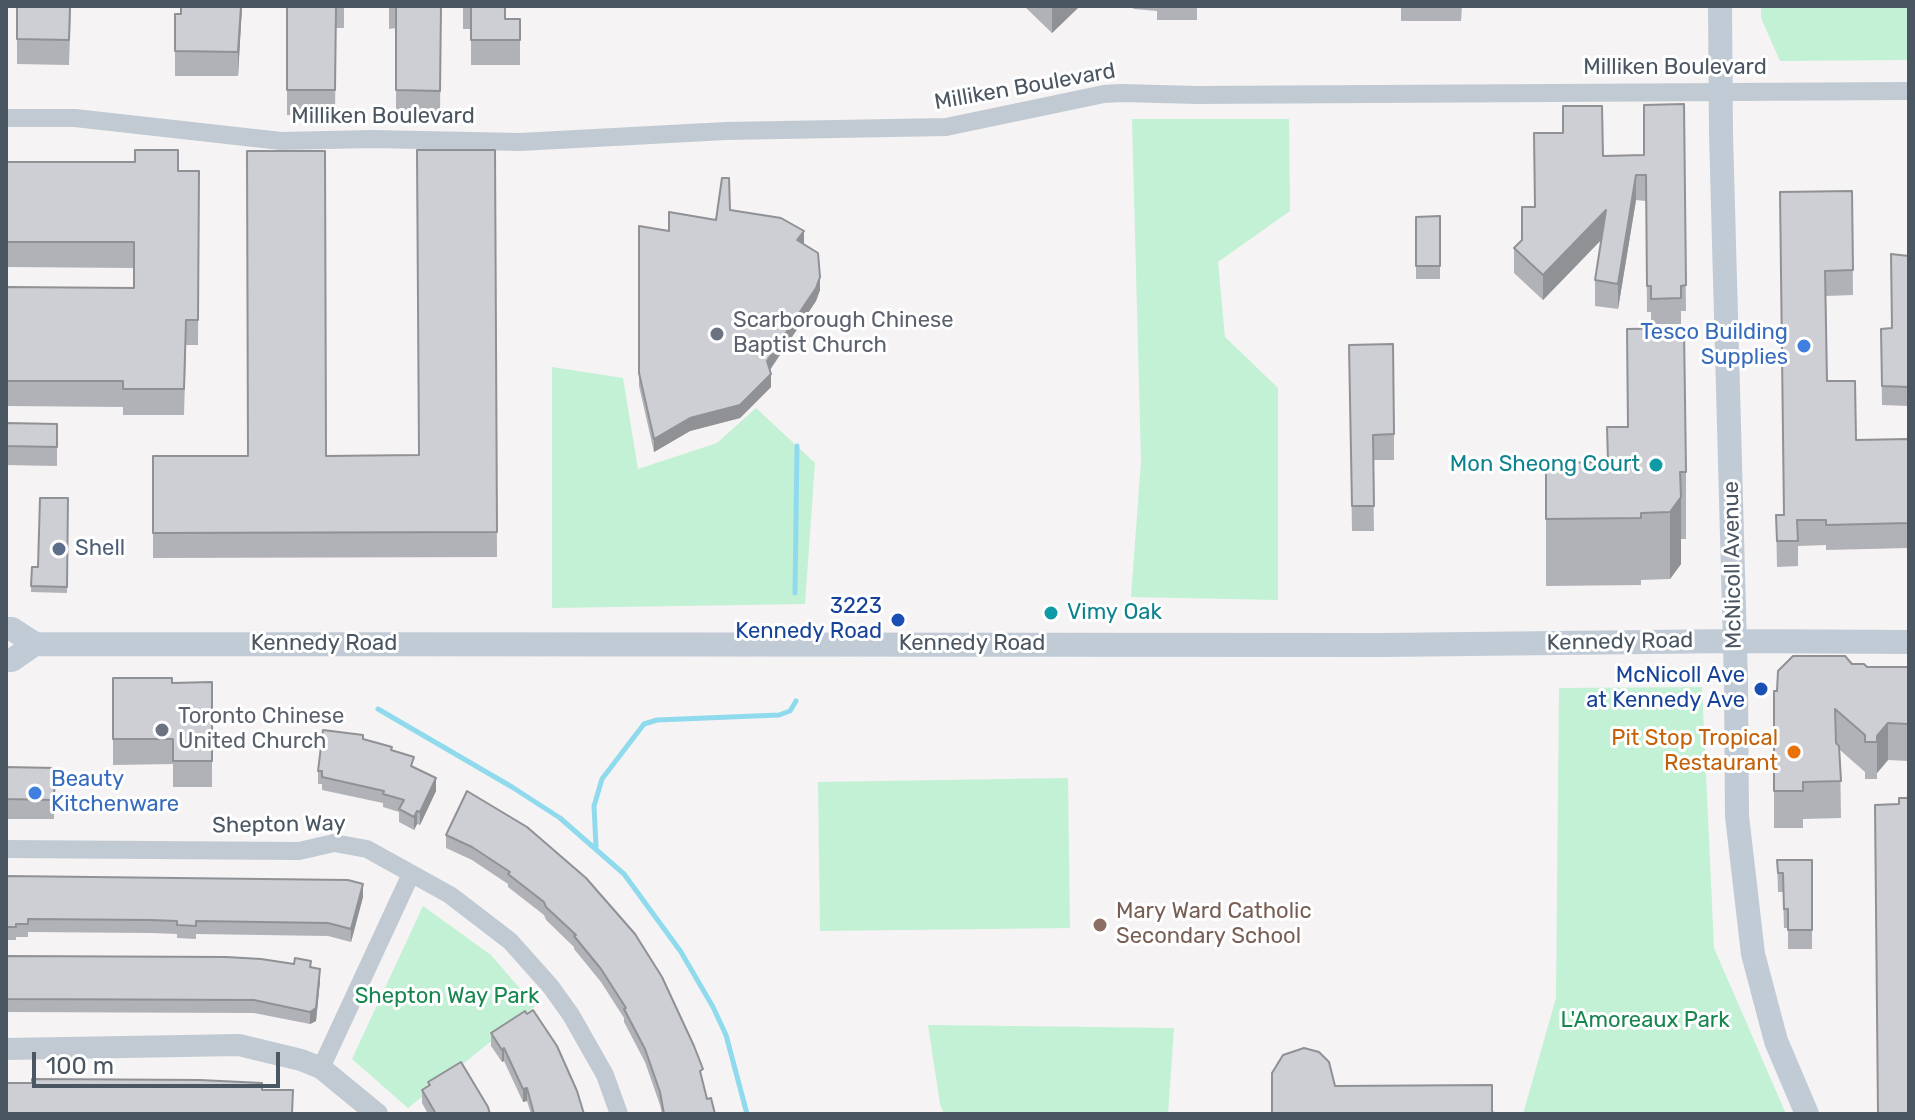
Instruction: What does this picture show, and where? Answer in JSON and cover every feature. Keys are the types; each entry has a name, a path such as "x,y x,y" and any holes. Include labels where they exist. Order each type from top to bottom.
{"main road":[{"name":"McNicoll Avenue","path":"1720,6 1737,816 1753,954 1776,1041 1807,1114"},
{"name":"Kennedy Road","path":"6,629 12,629 35,644 1382,645 1909,642"},
{"name":"Kennedy Road","path":"6,660 12,660 35,644"}],"street":[{"name":"Milliken Boulevard","path":"6,118 75,118 281,141 520,142 726,131 946,127 1121,93 1909,91"},
{"name":"Shepton Way","path":"6,849 299,851 334,843 367,849 450,895 510,941 571,1015 605,1075 619,1114"},
{"path":"321,1068 411,874"},
{"path":"6,1049 239,1045 321,1068 377,1114"}],"green space":[{"path":"1761,6 1909,6 1909,60 1780,61 1761,18"},
{"path":"1132,119 1289,119 1290,211 1218,262 1225,337 1278,388 1278,600 1131,597 1141,461"},
{"path":"552,367 623,378 638,469 717,443 756,408 815,463 805,604 552,608"},
{"name":"L'Amoreaux Park","path":"1702,687 1714,948 1786,1114 1523,1114 1556,998 1559,688"},
{"path":"1068,778 1070,928 820,931 818,782"},
{"name":"Shepton Way Park","path":"423,906 491,955 535,1006 408,1108 352,1059"},
{"path":"928,1025 1174,1028 1168,1114 944,1114"}],"building":[{"path":"17,6 70,6 69,40 17,39"},
{"path":"181,6 241,6 238,52 175,51 175,14 181,14"},
{"path":"287,6 336,6 335,90 287,90"},
{"path":"396,6 441,6 440,91 396,90"},
{"path":"471,6 505,6 505,19 520,19 520,40 471,40"},
{"path":"1684,104 1686,285 1681,286 1681,298 1651,299 1651,286 1647,286 1646,175 1636,175 1618,284 1595,280 1606,210 1543,275 1514,248 1522,240 1522,207 1535,207 1534,133 1563,133 1563,106 1602,106 1603,156 1644,155 1644,105"},
{"path":"135,150 178,150 178,171 199,171 198,320 186,320 184,389 123,389 123,381 6,381 6,287 134,288 134,242 6,242 6,162 135,162"},
{"path":"417,150 495,150 497,532 153,533 153,456 248,456 247,151 325,151 326,456 419,455"},
{"name":"Scarborough Chinese Baptist Church","path":"722,178 729,178 730,210 781,218 804,231 797,240 818,253 820,277 816,288 767,361 771,374 740,405 690,418 654,439 639,373 639,226 669,231 669,212 716,220"},
{"name":"Tesco Building Supplies","path":"1852,191 1853,270 1825,271 1827,381 1855,381 1856,440 1909,439 1909,523 1826,525 1826,520 1797,520 1798,541 1777,541 1776,515 1784,515 1780,192"},
{"path":"1440,216 1440,266 1416,266 1416,217"},
{"path":"1891,254 1909,256 1909,387 1882,386 1881,329 1892,328"},
{"path":"1684,328 1686,472 1680,472 1681,497 1670,512 1641,513 1641,518 1546,519 1546,463 1608,462 1607,427 1628,427 1627,329"},
{"path":"1393,344 1394,434 1373,435 1374,506 1352,506 1349,345"},
{"path":"6,423 57,424 57,447 6,446"},
{"path":"40,498 68,498 67,587 31,586 32,567 38,567"},
{"path":"1793,656 1845,656 1852,664 1867,667 1909,667 1909,724 1888,723 1877,736 1877,742 1865,742 1865,735 1835,709 1841,781 1803,782 1803,791 1774,791 1774,691 1777,691 1778,671"},
{"name":"Toronto Chinese United Church","path":"113,678 172,678 172,683 212,682 212,761 173,761 173,739 113,739"},
{"path":"323,730 363,735 363,739 414,757 411,766 436,778 420,812 417,811 414,817 399,809 404,800 383,794 384,791 322,777 322,771 318,771"},
{"path":"6,767 55,768 54,800 6,799"},
{"path":"467,791 527,827 586,878 635,934 662,977 694,1046 703,1069 700,1071 707,1099 711,1098 715,1114 664,1114 645,1049 626,1008 576,935 544,902 508,874 510,872 472,847 446,835"},
{"path":"1899,798 1909,798 1909,1114 1878,1114 1875,805 1899,804"},
{"path":"1777,860 1812,860 1812,930 1788,930 1783,873 1778,873"},
{"path":"6,876 348,880 363,884 351,929 328,923 196,921 196,926 177,925 177,921 28,919 28,924 6,927"},
{"path":"6,956 226,957 294,964 295,958 311,961 310,967 320,969 316,1008 310,1012 254,1000 6,999"},
{"path":"533,1010 557,1046 584,1114 534,1114 527,1088 523,1089 504,1048 502,1050 491,1033 525,1011 527,1014"},
{"path":"1304,1048 1319,1052 1329,1062 1335,1086 1492,1085 1494,1114 1272,1114 1272,1073 1283,1055"},
{"path":"461,1062 490,1114 436,1114 422,1090 430,1085 428,1082"},
{"path":"32,1079 262,1083 262,1090 293,1090 292,1114 6,1114 6,1083 32,1083"}],"waterway":[{"path":"795,593 797,446"},
{"path":"596,846 594,806 602,779 644,724 657,720 779,715 790,711 796,701"},
{"path":"378,709 560,818 624,874 681,952 713,1007 726,1035 747,1114"}],"place":[{"name":"Scarborough Chinese Baptist Church","path":"717,334"},
{"name":"Tesco Building Supplies","path":"1804,346"},
{"name":"Mon Sheong Court","path":"1656,465"},
{"name":"Shell","path":"59,549"},
{"name":"Vimy Oak","path":"1051,613"},
{"name":"3223 Kennedy Road","path":"898,620"},
{"name":"McNicoll Ave at Kennedy Ave","path":"1761,689"},
{"name":"Toronto Chinese United Church","path":"162,730"},
{"name":"Pit Stop Tropical Restaurant","path":"1794,752"},
{"name":"Beauty Kitchenware","path":"35,793"},
{"name":"Mary Ward Catholic Secondary School","path":"1100,925"}]}
